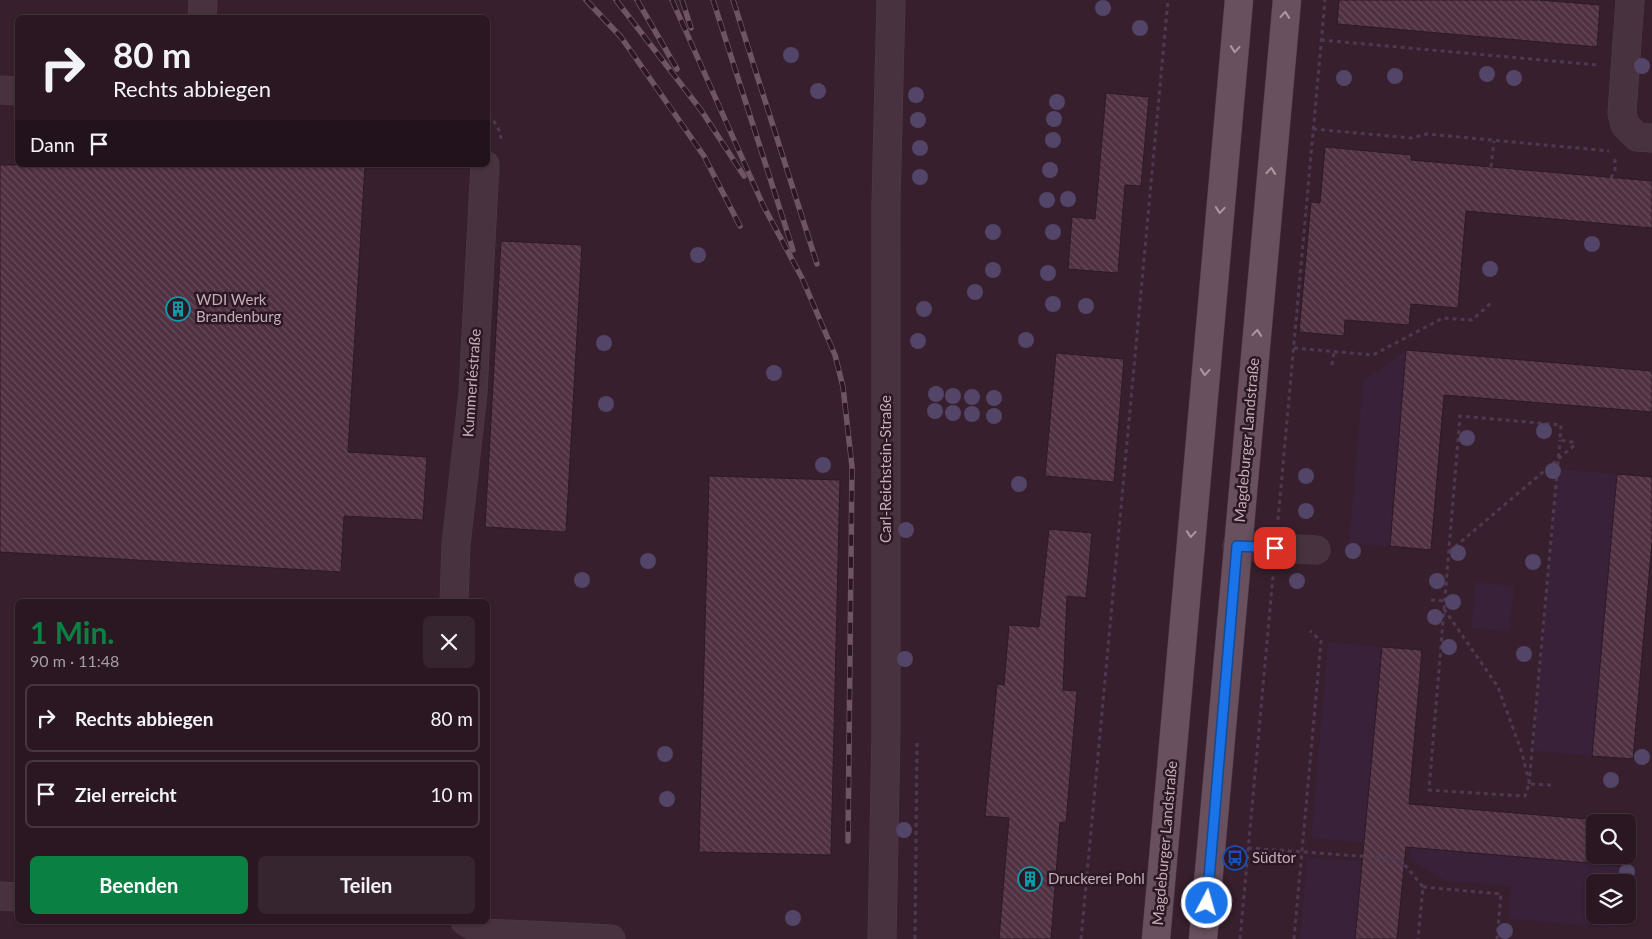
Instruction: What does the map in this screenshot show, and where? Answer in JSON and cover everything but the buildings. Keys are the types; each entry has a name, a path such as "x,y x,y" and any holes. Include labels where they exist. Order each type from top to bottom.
{"main road":[{"name":"Magdeburger Landstraße","path":"1156,939 1239,0"},
{"name":"Magdeburger Landstraße","path":"1203,939 1287,0"}],"street":[{"path":"202,15 203,0"},
{"name":"Carl-Reichstein-Straße","path":"882,939 886,731 886,203 891,0"},
{"path":"1630,0 1622,113 1625,125 1637,137 1652,138"},
{"path":"0,90 15,92"},
{"name":"Kummerléstraße","path":"454,599 456,545 473,392 485,167"},
{"path":"1237,546 1316,550"},
{"path":"0,896 15,897"},
{"path":"470,924 485,932 611,939"}],"path":[{"path":"1081,939 1168,0"},
{"path":"1240,939 1325,0"},
{"path":"1321,40 1624,68"},
{"path":"490,117 496,123 501,133 501,143"},
{"path":"1314,129 1411,138 1427,134 1616,150 1615,170 1611,178"},
{"path":"1491,167 1494,140"},
{"path":"1294,348 1373,355 1443,318 1472,320 1491,303"},
{"path":"1332,365 1334,352"},
{"path":"1460,416 1561,426 1560,440 1529,784 1525,796 1429,790 1460,416"},
{"path":"1448,553 1577,443 1560,440"},
{"path":"1431,600 1444,602"},
{"path":"1443,608 1498,687 1521,750 1529,784"},
{"path":"1294,939 1321,641 1310,631"},
{"path":"1529,784 1551,785"},
{"path":"1248,848 1400,859 1423,887 1418,939"},
{"path":"1423,887 1501,894 1497,939"}],"shaded area":[{"path":"1406,350 1390,546 1349,544 1363,381"},
{"path":"1558,469 1617,474 1592,756 1533,751"},
{"path":"1475,582 1514,586 1510,631 1471,628"},
{"path":"1328,642 1382,647 1364,843 1311,838"},
{"path":"1410,847 1623,866 1622,874 1586,874 1586,924 1616,924 1616,928 1509,919 1511,886 1445,881 1409,858"},
{"path":"1307,858 1391,863 1403,879 1361,875 1355,939 1300,939"}],"railway":[{"path":"586,0 621,37 704,156 740,226"},
{"path":"616,0 701,110 744,176"},
{"path":"637,0 677,69"},
{"path":"672,0 763,205 802,278 835,355 843,387 852,467 848,841"},
{"path":"682,0 691,28"},
{"path":"713,0 793,250"},
{"path":"733,0 817,264"}],"place":[{"name":"WDI Werk Brandenburg","path":"178,309"},
{"name":"Südtor","path":"1235,858"},
{"name":"Druckerei Pohl","path":"1030,879"}],"route":[{"path":"1207,903 1237,546 1275,548"}]}
